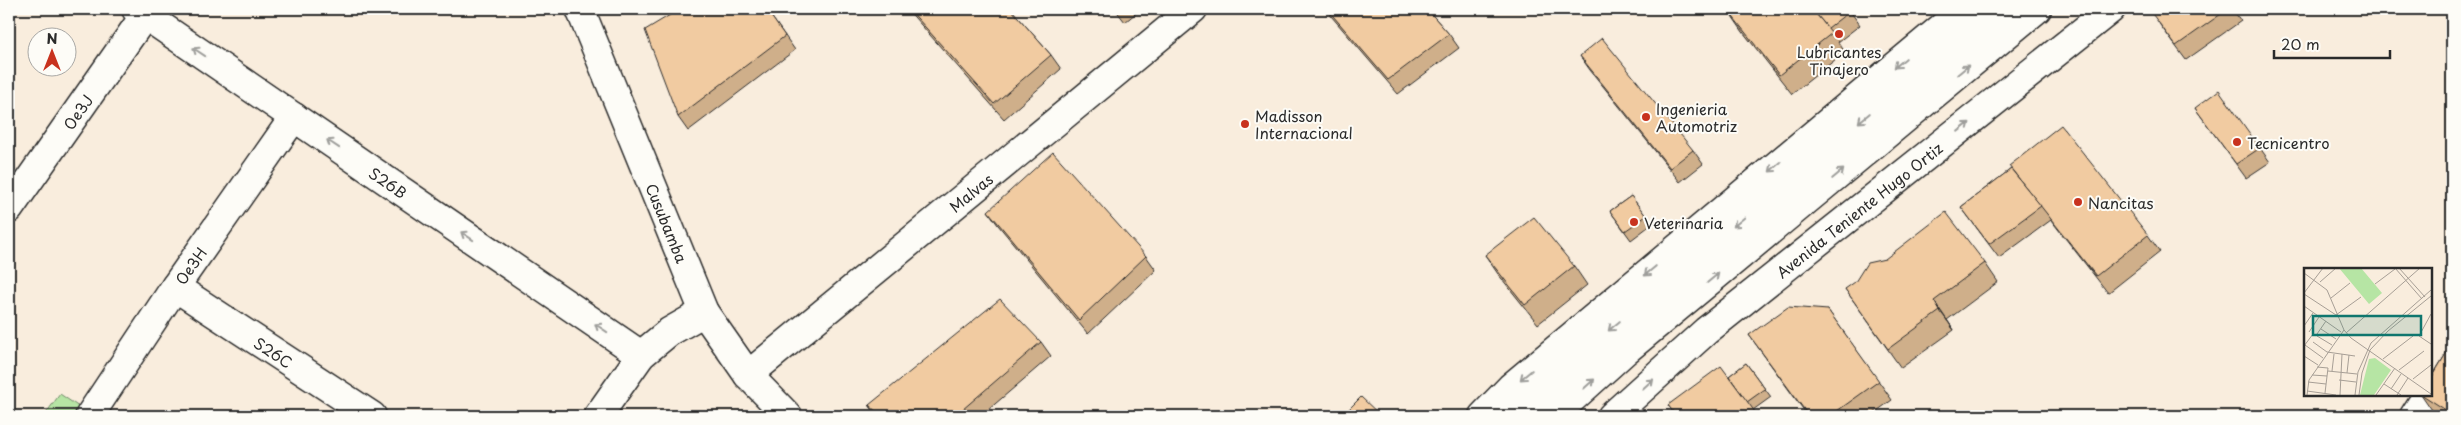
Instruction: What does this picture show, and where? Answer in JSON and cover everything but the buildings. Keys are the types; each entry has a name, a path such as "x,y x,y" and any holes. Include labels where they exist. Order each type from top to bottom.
{"street":[{"name":"Cusubamba","path":"580,9 704,312 748,375 788,416"},
{"name":"Malvas","path":"748,375 1193,9"},
{"path":"1483,416 1511,387 1964,9"},
{"path":"1519,416 1532,400 1607,332 1996,9"},
{"path":"1553,416 1625,352 2037,9"},
{"name":"Avenida Teniente Hugo Ortiz","path":"1612,416 1706,331 2111,9"},
{"name":"S26B","path":"140,12 641,355"},
{"name":"Oe3J","path":"9,209 140,12"},
{"name":"Oe3H","path":"90,414 175,287 294,117"},
{"name":"S26C","path":"175,287 372,416"},
{"path":"598,416 641,355 669,332 704,312"},
{"path":"2414,416 2427,395"}],"green space":[{"path":"60,394 92,416 44,416"}],"place":[{"name":"Lubricantes Tinajero","path":"1839,34"},
{"name":"Ingenieria Automotriz","path":"1646,117"},
{"name":"Madisson Internacional","path":"1245,124"},
{"name":"Tecnicentro","path":"2237,142"},
{"name":"Nancitas","path":"2078,202"},
{"name":"Veterinaria","path":"1634,222"}]}
